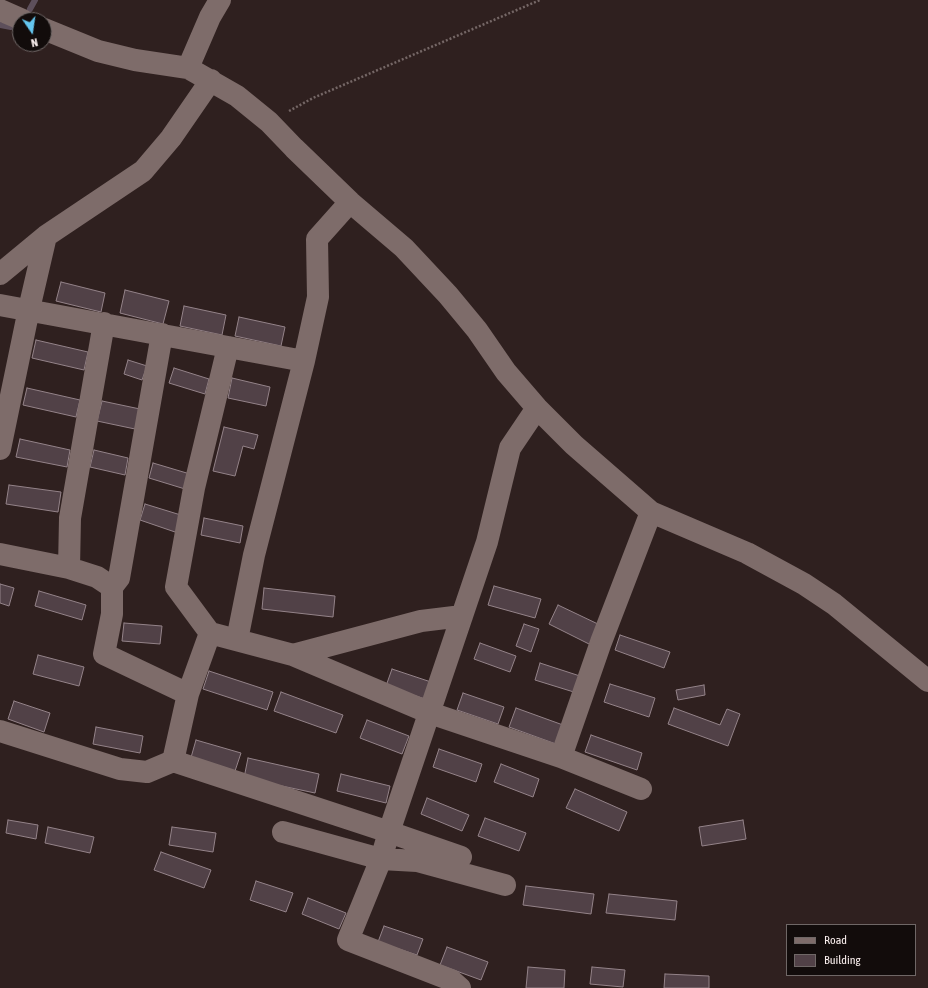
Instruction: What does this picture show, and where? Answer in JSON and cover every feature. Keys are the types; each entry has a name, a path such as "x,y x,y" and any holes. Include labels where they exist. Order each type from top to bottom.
{"street":[{"path":"188,68 210,18 220,0"},
{"path":"0,10 12,15"},
{"path":"52,32 98,51 135,60 188,68 236,96 269,122 350,202 404,248 448,295 477,330 506,372 537,408 574,445 650,512 747,553 804,584 834,604 928,681"},
{"path":"0,274 46,236 143,171 171,138 210,80"},
{"path":"237,640 254,555 304,361 318,297 317,239 350,202"},
{"path":"0,449 29,309 46,236"},
{"path":"0,305 29,309 304,361"},
{"path":"68,568 70,518 104,324"},
{"path":"162,334 119,578 112,587 112,614 104,654 188,694"},
{"path":"228,347 194,488 176,587 210,633 293,655 430,713 561,757 641,789"},
{"path":"460,988 451,980 348,940 381,859 488,542 510,448 537,408"},
{"path":"561,757 601,642 650,512"},
{"path":"0,554 68,568 97,577 112,587"},
{"path":"293,655 421,621 462,616"},
{"path":"173,760 188,694 210,633"},
{"path":"0,731 120,769 147,772 173,760 389,832 461,858"},
{"path":"283,832 381,859 417,861 505,885"}],"path":[{"path":"269,122 313,98 540,0"}],"building":[{"path":"61,282 105,293 101,312 56,301"},
{"path":"125,290 169,301 163,324 120,313"},
{"path":"184,306 226,315 222,335 180,326"},
{"path":"239,317 285,327 281,346 235,336"},
{"path":"36,340 88,352 84,370 32,358"},
{"path":"128,360 147,366 142,380 124,374"},
{"path":"174,368 209,379 205,394 169,383"},
{"path":"232,378 270,387 266,406 228,398"},
{"path":"27,388 80,400 76,417 23,405"},
{"path":"102,401 140,409 135,429 97,421"},
{"path":"224,427 258,435 254,449 243,446 235,476 213,471"},
{"path":"20,439 70,450 67,467 16,457"},
{"path":"94,450 128,458 125,475 90,467"},
{"path":"153,463 190,474 185,489 149,478"},
{"path":"9,485 61,492 58,512 6,504"},
{"path":"145,504 184,516 178,533 140,520"},
{"path":"204,518 243,526 240,543 201,535"},
{"path":"0,584 14,588 9,606 0,603"},
{"path":"494,586 541,599 535,618 488,605"},
{"path":"264,588 335,596 333,617 262,609"},
{"path":"39,591 86,605 82,620 35,606"},
{"path":"558,605 600,625 591,645 549,624"},
{"path":"124,623 162,626 160,644 122,641"},
{"path":"524,624 539,629 531,652 516,646"},
{"path":"620,635 670,652 664,668 615,650"},
{"path":"480,643 516,656 510,672 474,659"},
{"path":"38,655 84,667 79,686 33,674"},
{"path":"540,663 583,677 577,693 535,680"},
{"path":"392,669 434,683 428,700 386,686"},
{"path":"209,671 273,692 267,710 203,689"},
{"path":"610,684 655,698 649,717 604,702"},
{"path":"704,685 705,695 678,700 676,690"},
{"path":"281,692 343,715 336,733 274,711"},
{"path":"463,693 504,707 498,724 457,710"},
{"path":"14,701 50,713 44,732 8,719"},
{"path":"516,708 563,725 556,744 509,727"},
{"path":"674,708 720,725 727,709 740,714 728,746 668,724"},
{"path":"367,720 409,736 402,754 360,738"},
{"path":"96,727 143,736 140,753 93,744"},
{"path":"591,735 642,753 637,770 585,752"},
{"path":"196,740 241,753 234,774 190,761"},
{"path":"439,749 482,764 476,782 433,767"},
{"path":"248,758 319,774 315,793 244,778"},
{"path":"501,764 539,779 533,797 494,782"},
{"path":"341,774 390,786 386,803 337,791"},
{"path":"575,789 627,812 619,831 566,808"},
{"path":"427,798 469,815 462,831 421,814"},
{"path":"485,818 526,833 519,851 478,836"},
{"path":"8,820 38,825 36,839 6,833"},
{"path":"743,820 746,839 702,846 699,827"},
{"path":"48,827 94,837 90,853 45,843"},
{"path":"172,827 216,833 213,852 169,845"},
{"path":"161,852 211,870 204,888 154,870"},
{"path":"256,881 293,893 286,912 250,900"},
{"path":"526,886 594,894 591,914 523,905"},
{"path":"609,894 677,901 675,920 606,913"},
{"path":"308,898 346,913 339,929 302,914"},
{"path":"384,926 423,939 417,955 378,942"},
{"path":"447,947 488,962 481,980 440,965"},
{"path":"528,967 565,970 564,988 526,988"},
{"path":"592,967 625,970 623,987 590,984"},
{"path":"665,974 709,976 709,988 664,988"}],"waterway":[{"path":"30,9 35,0"},
{"path":"0,25 11,27"}]}
